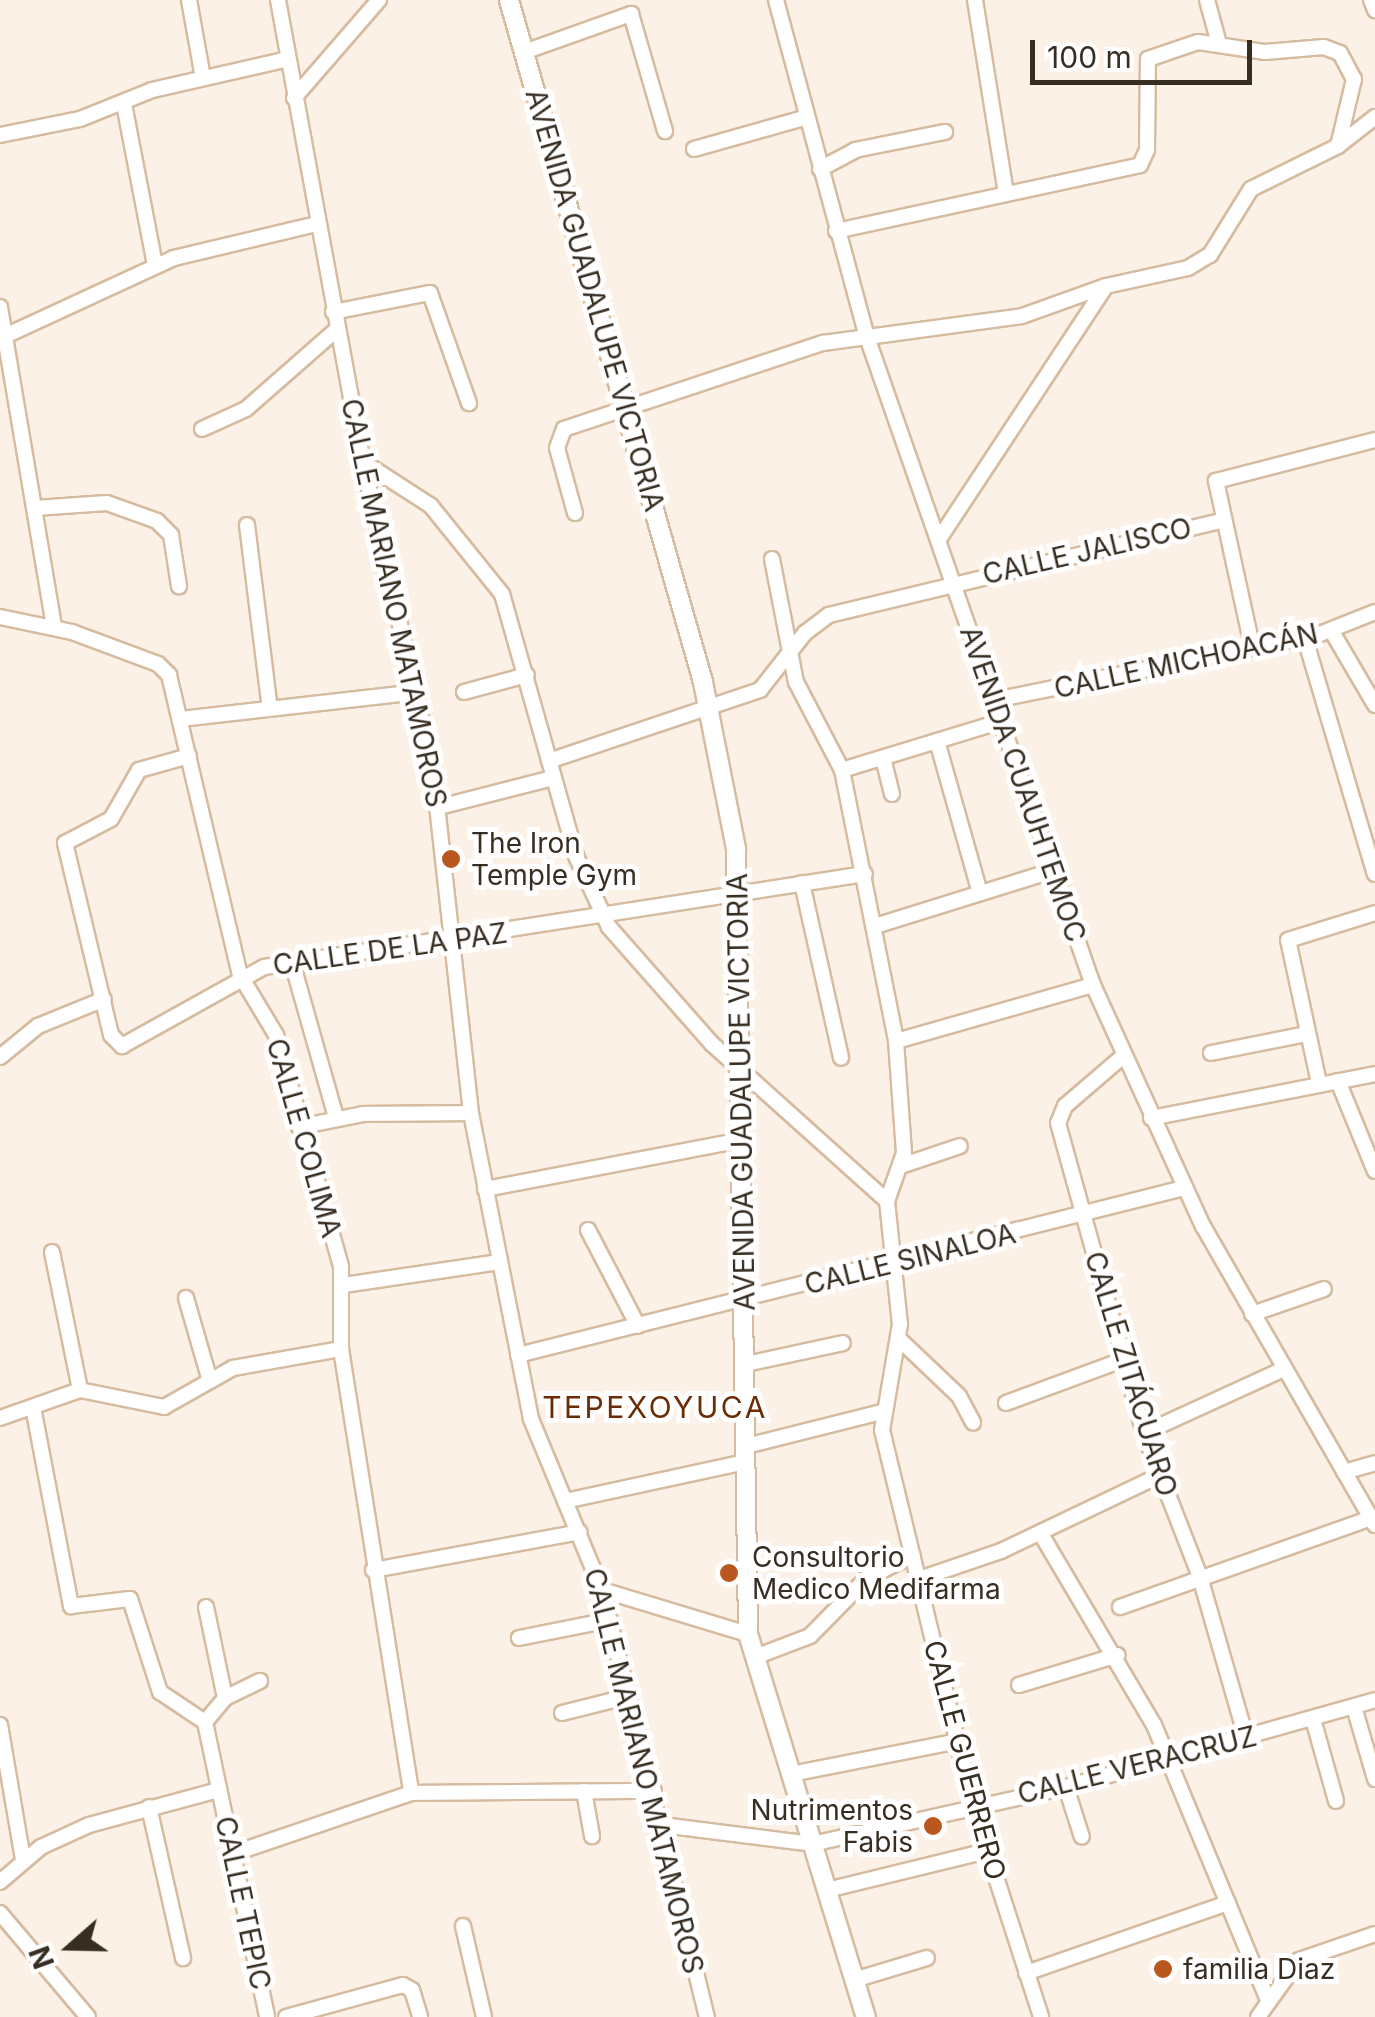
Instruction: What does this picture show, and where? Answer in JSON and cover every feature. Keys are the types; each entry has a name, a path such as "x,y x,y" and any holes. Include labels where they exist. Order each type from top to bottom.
{"main road":[{"name":"AVENIDA GUADALUPE VICTORIA","path":"509,0 629,412 710,709 741,893 748,1634 866,2017"}],"street":[{"path":"189,0 204,78"},
{"name":"CALLE MARIANO MATAMOROS","path":"278,0 333,312 363,462 417,692 438,807 471,1112 518,1355 536,1439 580,1532 602,1590 707,2017"},
{"path":"294,98 379,0"},
{"name":"AVENIDA CUAUHTEMOC","path":"776,0 866,334 1093,985 1184,1188 1252,1314 1373,1521"},
{"path":"975,0 1006,193"},
{"path":"1207,0 1218,40"},
{"path":"1371,0 1375,10"},
{"path":"524,52 630,14 665,131"},
{"path":"836,230 1140,165 1147,150 1148,59 1218,40 1265,52 1324,46 1340,53 1354,80 1338,146"},
{"path":"0,134 288,59"},
{"path":"124,104 155,265"},
{"path":"694,149 807,117"},
{"path":"574,513 558,456 559,434 794,352 866,334 1022,316 1106,286 1200,262 1251,189 1338,146 1375,117"},
{"path":"820,169 855,150 945,132"},
{"path":"6,336 155,265 317,224"},
{"path":"939,540 1106,286"},
{"path":"333,312 430,292 469,403"},
{"path":"0,307 54,627"},
{"path":"202,429 246,409 337,329"},
{"name":"CALLE JALISCO","path":"1252,646 1214,484 1220,478 1375,440"},
{"path":"363,462 431,506 492,579 508,608 553,778 601,915 742,1073 888,1201 902,1166 904,1116 896,1041 866,874 842,770 788,656 772,558"},
{"path":"35,508 108,503 157,522 171,535 179,586"},
{"name":"CALLE JALISCO","path":"549,761 760,690 829,615 1221,521"},
{"path":"247,525 270,709"},
{"name":"CALLE MICHOACÁN","path":"995,700 1331,630 1375,612"},
{"name":"CALLE COLIMA","path":"0,617 54,627 158,664 169,675 240,975 276,1035 344,1285 341,1348 373,1570 412,1794"},
{"path":"1331,630 1375,704"},
{"path":"1304,635 1375,874"},
{"path":"464,692 527,675"},
{"path":"181,719 417,692"},
{"path":"842,770 1002,721"},
{"path":"937,741 980,894"},
{"name":"CALLE DE LA PAZ","path":"189,756 140,770 111,819 69,836 64,850 111,1035 129,1046 240,975 292,962 866,874"},
{"path":"883,758 892,794"},
{"path":"438,807 553,778"},
{"path":"875,926 1052,871"},
{"path":"802,884 842,1058"},
{"path":"1319,1083 1288,940 1375,913"},
{"path":"292,962 336,1117"},
{"path":"896,1041 1093,985"},
{"path":"0,1057 38,1026 104,999"},
{"path":"1211,1053 1307,1034"},
{"name":"CALLE ZITÁCUARO","path":"1122,1056 1066,1106 1058,1123 1144,1433 1200,1576 1246,1737"},
{"path":"1151,1118 1375,1074"},
{"path":"1338,1081 1375,1171"},
{"path":"299,1127 336,1117 471,1112"},
{"path":"484,1189 742,1140"},
{"path":"902,1166 960,1146"},
{"name":"CALLE SINALOA","path":"518,1355 894,1264 1184,1188"},
{"name":"CALLE GUERRERO","path":"888,1201 898,1338 881,1412 973,1806 1041,2017"},
{"path":"588,1230 638,1326"},
{"path":"52,1252 80,1390"},
{"path":"344,1285 499,1262"},
{"path":"1252,1314 1324,1289"},
{"path":"186,1298 210,1380"},
{"path":"898,1338 959,1396 973,1422"},
{"path":"746,1364 843,1343"},
{"path":"0,1418 80,1390 164,1407 246,1364 341,1348"},
{"path":"1006,1403 1122,1360"},
{"path":"1144,1433 1284,1369"},
{"path":"32,1407 68,1599 74,1608 117,1597 134,1602 160,1692 204,1722 225,1698 260,1681"},
{"path":"564,1502 745,1454 881,1412"},
{"path":"1344,1472 1375,1463"},
{"path":"919,1578 1041,1534 1158,1476"},
{"path":"1120,1607 1200,1576 1373,1521"},
{"path":"373,1570 580,1532"},
{"path":"1041,1534 1118,1656 1168,1758 1268,1998"},
{"path":"755,1657 810,1636 867,1578 913,1555"},
{"path":"602,1590 748,1634"},
{"path":"206,1607 225,1698"},
{"path":"519,1638 610,1620"},
{"path":"1019,1685 1118,1656"},
{"path":"562,1713 630,1696"},
{"name":"CALLE VERACRUZ","path":"662,1825 812,1844 1066,1787 1375,1700"},
{"path":"1354,1707 1375,1779"},
{"path":"1313,1720 1336,1801"},
{"name":"CALLE TEPIC","path":"204,1722 267,2017"},
{"path":"0,1725 22,1860"},
{"path":"792,1774 958,1741"},
{"path":"1066,1787 1082,1836"},
{"path":"0,1882 22,1860 89,1825 219,1790"},
{"path":"584,1791 592,1836"},
{"path":"232,1854 412,1794 654,1791"},
{"path":"150,1807 184,1958"},
{"path":"826,1890 987,1850"},
{"path":"1026,1972 1228,1903"},
{"path":"0,1913 7,1933 88,2017"},
{"path":"463,1926 484,2017"},
{"path":"1258,2017 1299,1960 1375,1934"},
{"path":"854,1980 927,1958"},
{"path":"286,2017 404,1985 412,1990 420,2017"}],"place":[{"name":"The Iron Temple Gym","path":"451,859"},
{"name":"Consultorio Medico Medifarma","path":"729,1573"},
{"name":"Nutrimentos Fabis","path":"933,1826"},
{"name":"familia Diaz","path":"1163,1969"}],"district":[{"name":"TEPEXOYUCA","path":"655,1407"}]}
